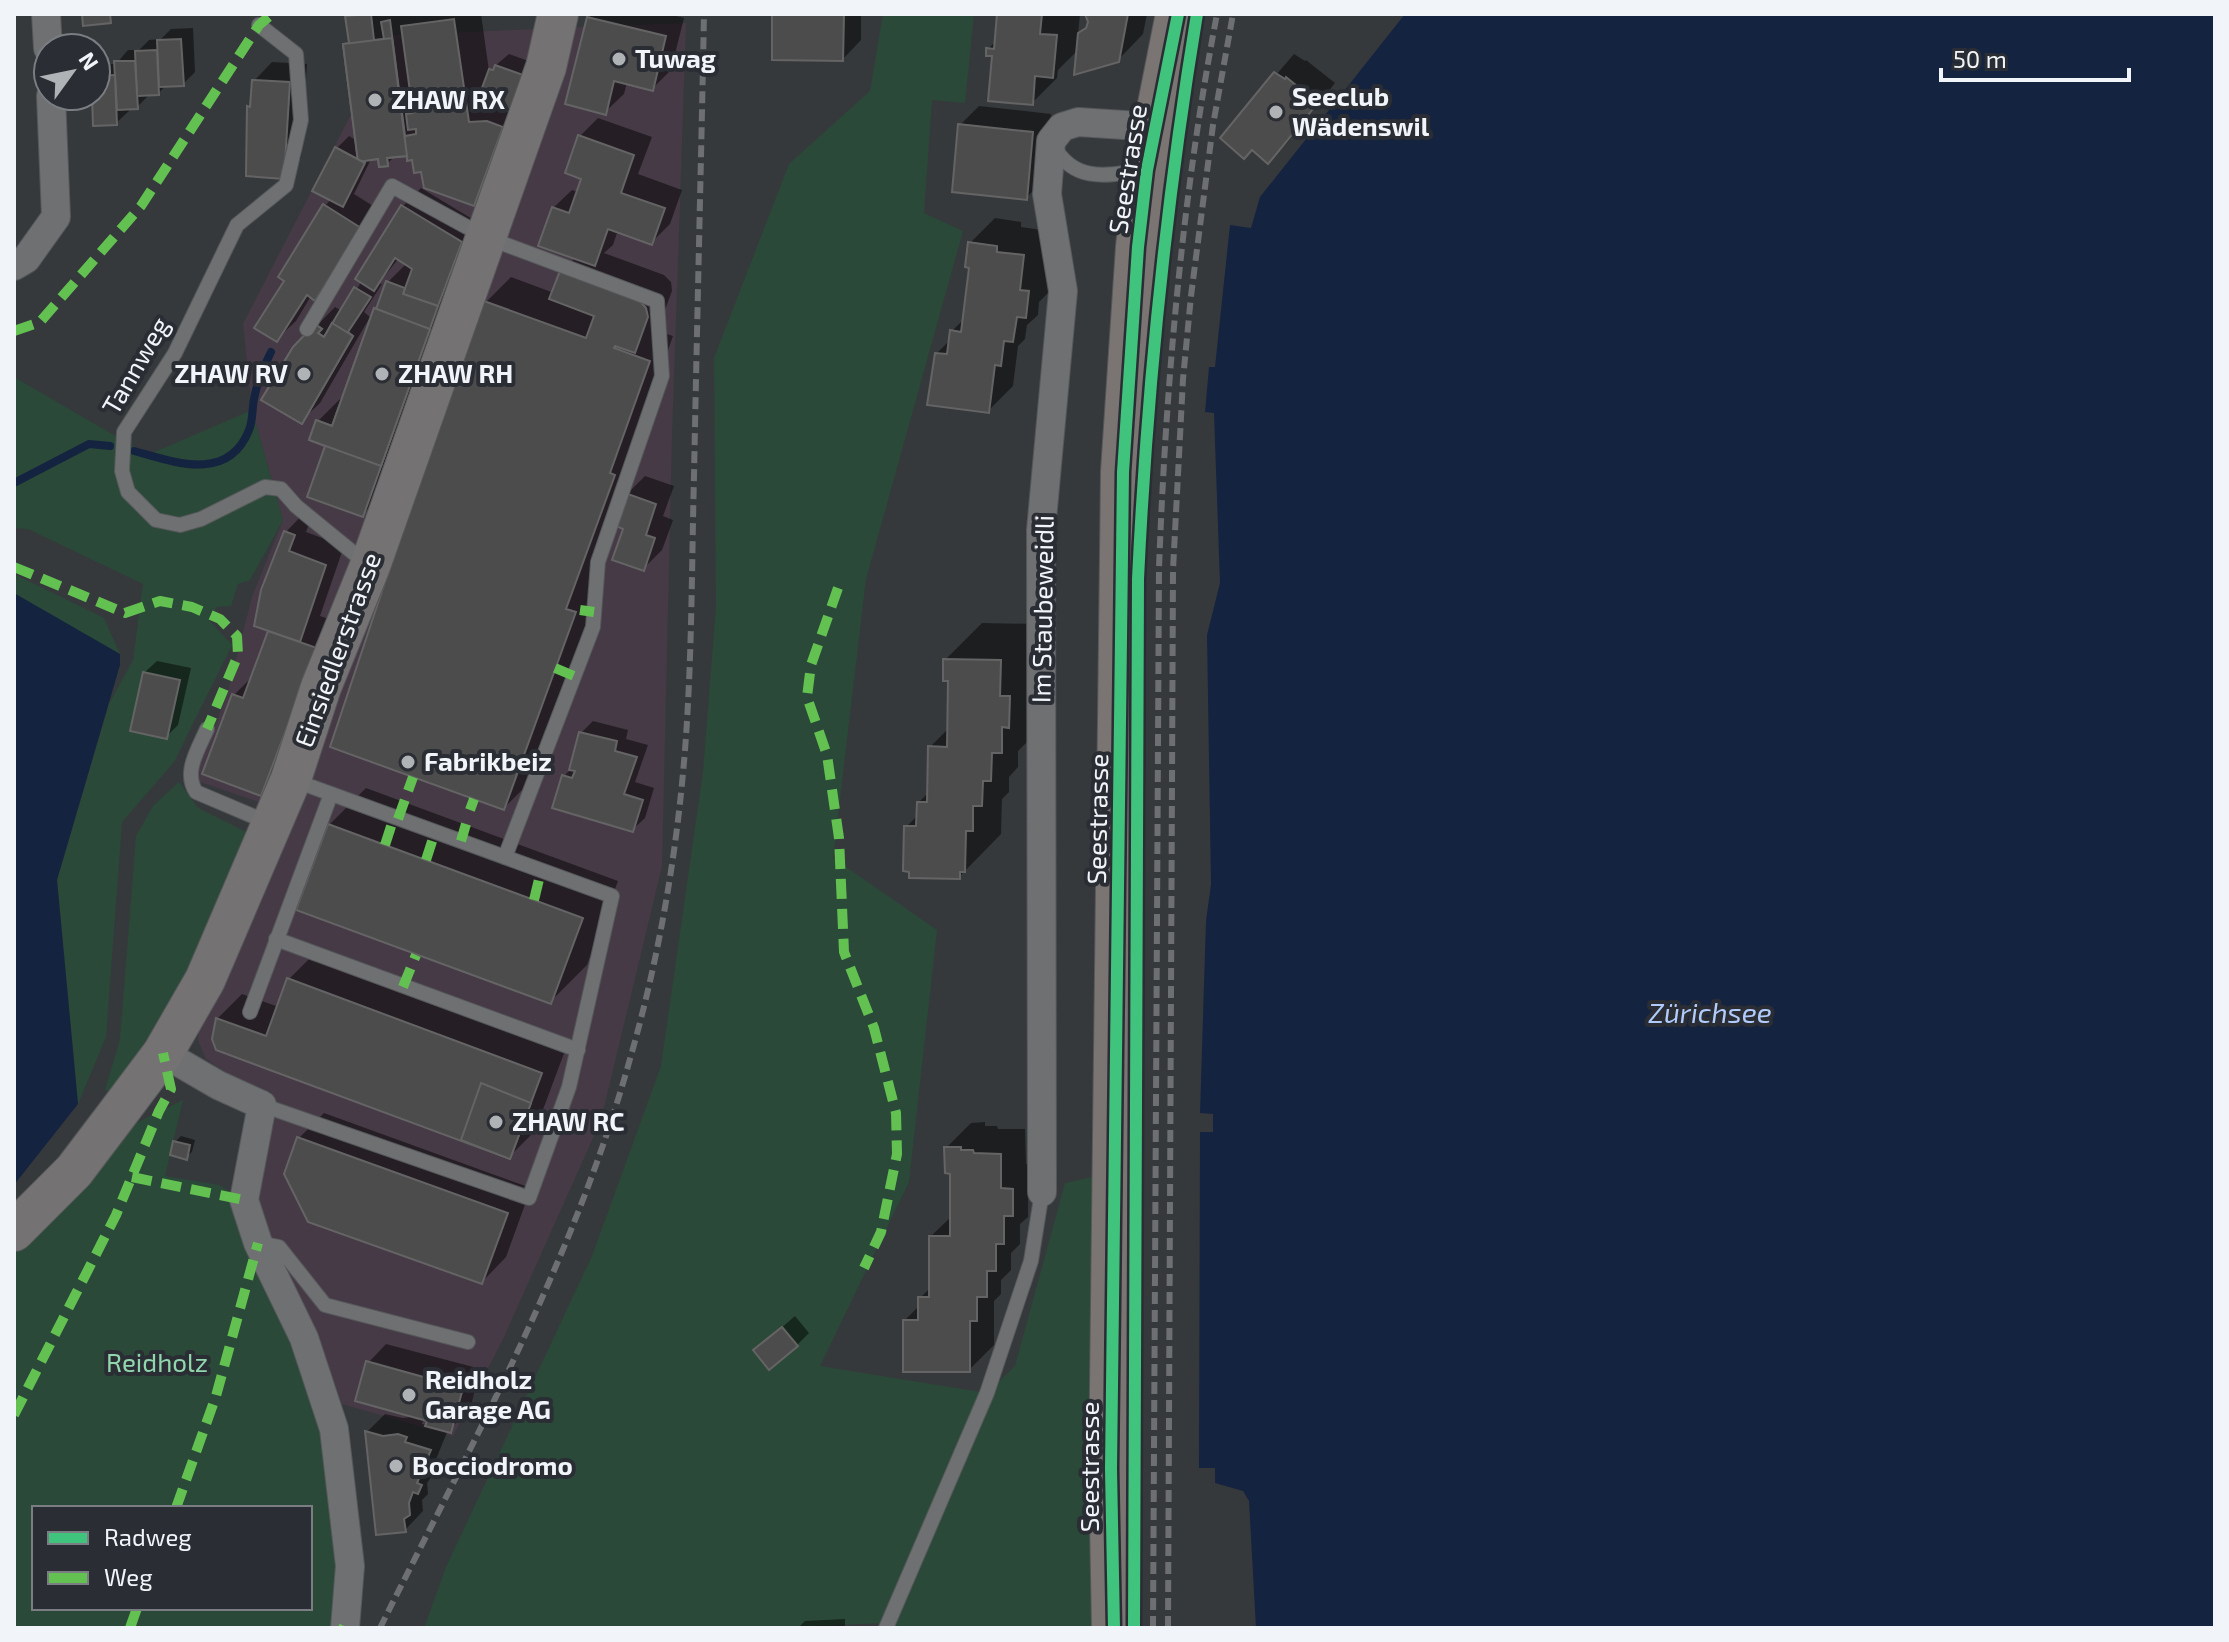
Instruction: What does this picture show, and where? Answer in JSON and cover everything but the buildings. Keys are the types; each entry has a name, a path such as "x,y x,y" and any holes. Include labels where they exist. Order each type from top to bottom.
{"main road":[{"name":"Einsiedlerstrasse","path":"14,1231 74,1171 163,1053 205,980 273,825 321,687 370,566 546,67 558,14"},
{"name":"Seestrasse","path":"1114,1628 1111,1469 1123,472 1138,247 1147,170 1178,14"}],"street":[{"path":"14,266 26,259 56,217 52,112"},
{"path":"1051,141 1062,127 1078,122 1155,127"},
{"name":"Im Staubeweidli","path":"1042,1192 1041,530 1063,291 1047,194 1051,141"},
{"path":"163,1053 218,1085 262,1105 244,1200 262,1253 304,1338 334,1429 350,1566 345,1628"}],"lane":[{"name":"Tannweg","path":"259,25 296,54 301,120 286,185 237,225 175,353 124,432 122,471 128,492 156,520 180,525 201,519 265,487 281,489 296,506 370,566"},
{"path":"1051,141 1070,168 1089,174 1147,170"},
{"path":"307,329 392,186 467,227 657,301 662,376 598,562 593,627 505,857"},
{"path":"207,729 190,770 190,782 196,792 273,825"},
{"path":"262,1105 529,1198 569,1087 612,896 291,779"},
{"path":"250,1012 331,794"},
{"path":"276,939 578,1050"},
{"path":"886,1628 987,1393 1031,1261 1042,1192"},
{"path":"262,1253 279,1247 325,1305 468,1342"}],"shaded area":[{"path":"686,23 662,866 601,1120 504,1337 453,1436 342,1404 319,1339 244,1200 271,1092 234,1078 206,1059 198,1041 200,1010 291,813 194,780 227,695 252,597 283,520 252,410 243,324 392,35"}],"green space":[{"path":"883,14 974,14 965,103 932,100 924,213 963,231 866,579 833,858 937,930 909,1182 820,1366 987,1393 1015,1366 1065,1183 1096,1176 1094,1628 889,1628 887,1623 766,1628 424,1628 446,1567 592,1256 661,1066 703,772 716,606 714,358 789,164 870,91"},
{"path":"14,377 148,455 252,410 283,520 250,580 238,584 231,606 217,607 209,620 232,645 174,762 122,822 106,1037 78,1104 57,880 109,704 133,660 143,584 28,529 14,528"},
{"path":"14,574 104,618 120,654 14,600"},
{"path":"179,782 198,808 248,833 189,972 128,1069 111,1091 105,1090 120,1040 136,836 153,806"},
{"name":"Reidholz","path":"183,1100 165,1176 219,1185 244,1200 334,1429 343,1570 331,1628 14,1628 14,1254 29,1243 126,1128"}],"water":[{"name":"Zürichsee","path":"1405,14 2215,14 2215,1628 1256,1628 1249,1501 1243,1491 1215,1483 1215,1468 1199,1468 1200,1132 1213,1132 1213,1114 1200,1113 1206,921 1211,884 1207,635 1220,583 1214,413 1205,412 1209,367 1215,367 1230,225 1251,228 1260,197"},
{"path":"14,593 120,654 120,665 57,880 78,1104 14,1185"}],"waterway":[{"path":"134,451 182,463 214,463 228,457 240,447 249,430 257,387 271,352"},
{"path":"14,483 89,444 110,446"}],"railway":[{"path":"380,1628 485,1420 551,1279 607,1134 652,972 676,838 689,675 704,14"},
{"path":"1153,1628 1159,568 1166,429 1185,220 1217,14"},
{"path":"1168,1628 1173,570 1183,379 1191,296 1213,125 1233,14"}],"marked path":[{"path":"14,331 40,322 141,206 259,25 272,14"},
{"path":"14,567 125,613 160,601 192,607 220,619 237,636 238,655 207,729"},
{"path":"838,588 811,665 807,697 827,755 839,838 844,952 874,1028 896,1113 897,1154 881,1232 864,1268"},
{"path":"580,610 594,612"},
{"path":"555,668 574,676"},
{"path":"398,819 413,777"},
{"path":"470,810 474,799"},
{"path":"385,845 394,817"},
{"path":"461,841 466,824"},
{"path":"426,860 435,832"},
{"path":"534,900 541,871"},
{"path":"403,987 416,955"},
{"path":"14,1415 116,1215 171,1089 163,1053"},
{"path":"132,1177 244,1200"},
{"path":"177,1506 216,1396 258,1243"},
{"path":"130,1628 136,1610"}],"cycle path":[{"path":"1114,1628 1111,1469 1123,472 1138,247 1147,170 1178,14"},
{"path":"1134,1628 1138,579 1159,296 1197,14"}],"place":[{"name":"Tuwag","path":"619,59"},
{"name":"ZHAW RX","path":"375,100"},
{"name":"Seeclub Wädenswil","path":"1276,112"},
{"name":"ZHAW RV","path":"304,374"},
{"name":"ZHAW RH","path":"382,374"},
{"name":"Fabrikbeiz","path":"408,762"},
{"name":"ZHAW RC","path":"496,1122"},
{"name":"Reidholz Garage AG","path":"409,1395"},
{"name":"Bocciodromo","path":"396,1466"}]}
